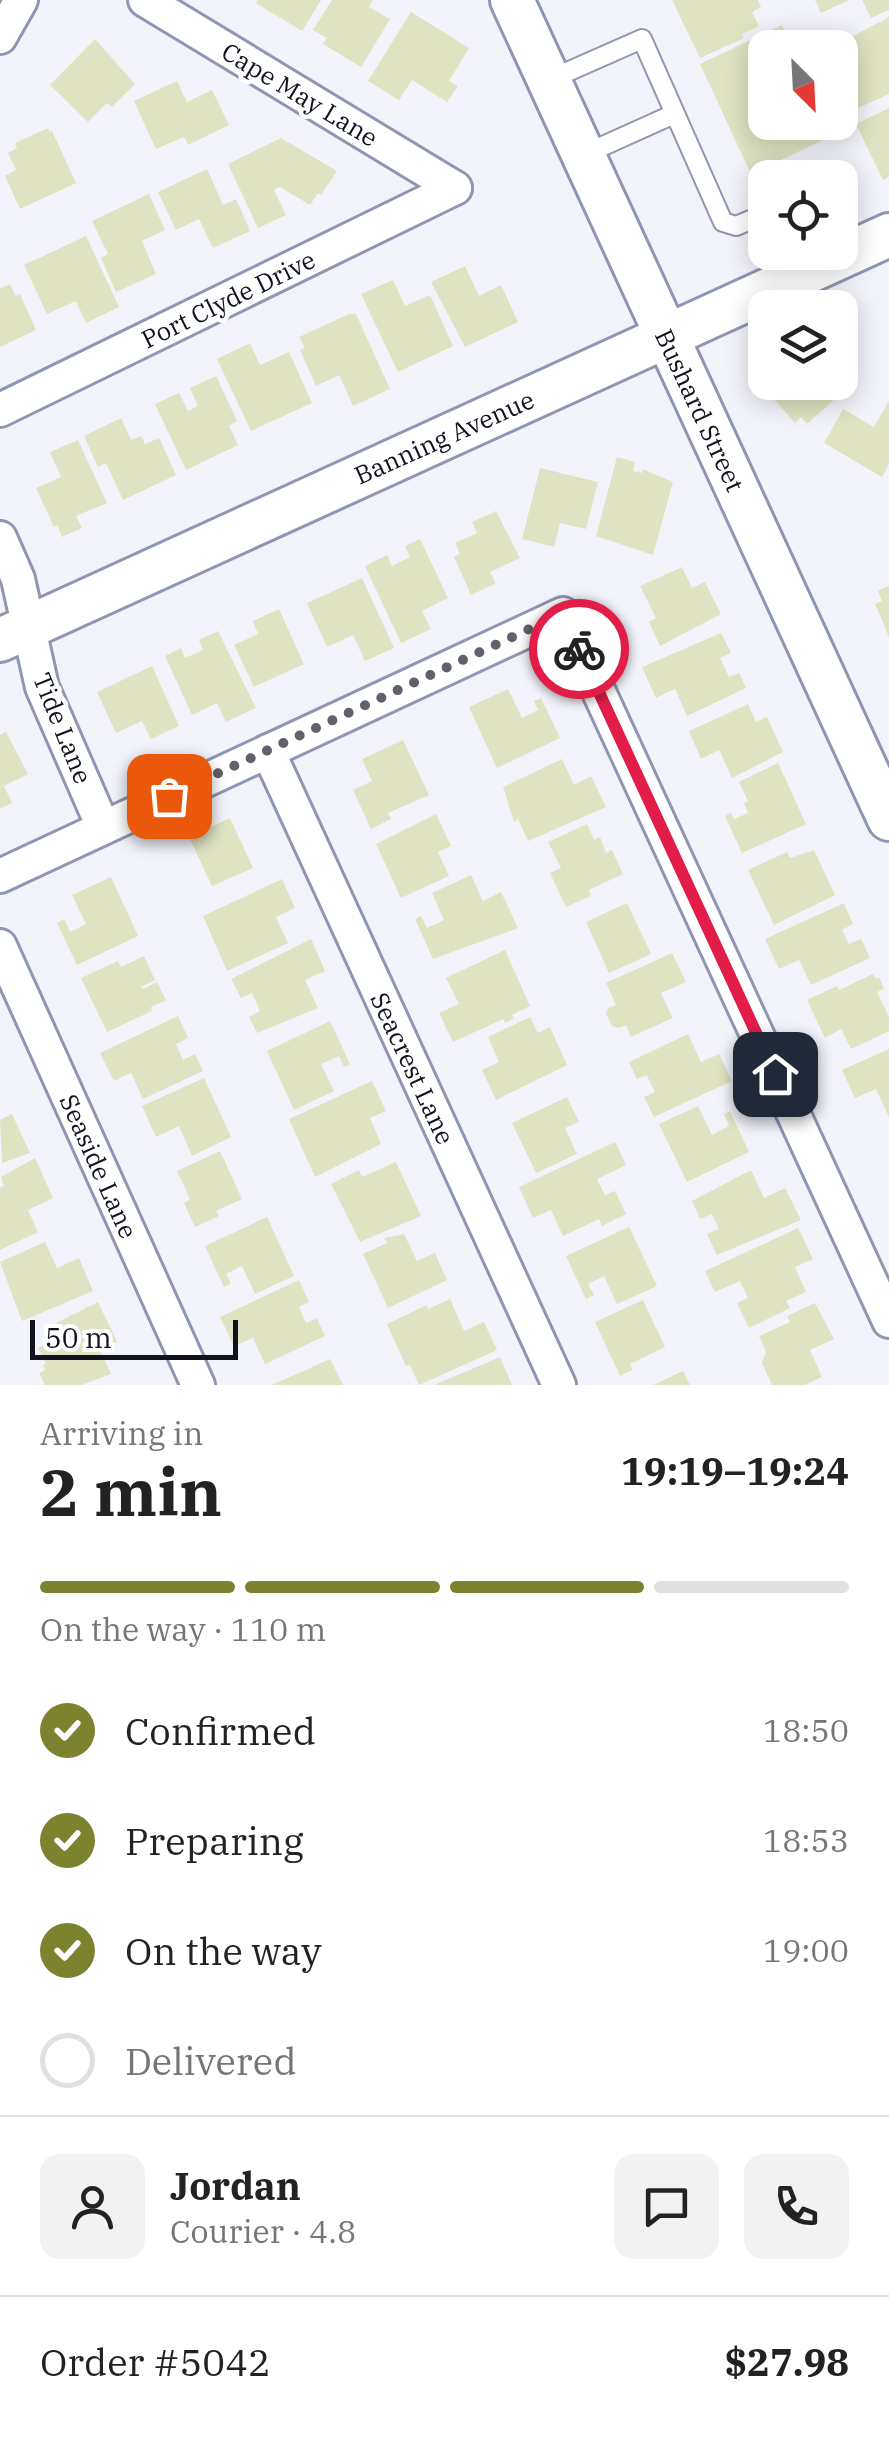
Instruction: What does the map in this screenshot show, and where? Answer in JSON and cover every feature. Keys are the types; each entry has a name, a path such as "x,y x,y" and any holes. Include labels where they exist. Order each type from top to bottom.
{"street":[{"path":"0,37 20,0"},
{"name":"Cape May Lane","path":"144,0 182,10 455,188"},
{"name":"Bushard Street","path":"512,0 889,819"},
{"name":"Port Clyde Drive","path":"0,410 455,188"},
{"name":"Banning Avenue","path":"14,634 666,337 862,242"},
{"name":"Tide Lane","path":"0,538 18,579 14,634 104,827"},
{"path":"0,876 562,614 889,1321"},
{"name":"Seacrest Lane","path":"268,751 558,1385"},
{"name":"Seaside Lane","path":"0,946 198,1385"}],"lane":[{"path":"548,80 639,38 724,222 736,226 748,221"},
{"path":"582,155 674,114"}],"building":[{"path":"321,0 302,31 256,3"},
{"path":"332,0 373,0 369,7 390,19 361,67 323,44 327,38 313,30"},
{"path":"672,0 758,0 761,7 752,12 759,26 742,34 744,38 700,58"},
{"path":"815,0 849,0 821,13"},
{"path":"862,0 889,0 889,10 871,18"},
{"path":"411,12 469,48 449,81 458,86 447,102 412,80 399,100 368,81"},
{"path":"889,17 889,94 858,108 858,34"},
{"path":"95,39 135,84 112,107 107,103 88,122 50,85"},
{"path":"748,41 748,140 821,141 781,160 748,160 748,168 700,64"},
{"path":"177,81 187,102 212,90 229,125 188,145 184,137 156,149 134,101"},
{"path":"889,108 889,177 883,180 858,123"},
{"path":"48,128 76,183 20,209 5,176 16,170 8,153 17,148 15,143"},
{"path":"281,138 337,171 310,205 280,187 274,190 286,215 258,228 228,164"},
{"path":"207,169 223,205 236,199 250,231 213,248 199,219 176,230 158,192"},
{"path":"149,194 165,230 142,241 156,274 116,292 101,258 108,254 92,221"},
{"path":"86,236 119,307 86,323 76,301 47,314 24,265"},
{"path":"465,266 479,296 501,285 518,322 465,347 431,282"},
{"path":"393,280 405,306 430,295 453,346 398,372 361,294"},
{"path":"10,284 16,296 20,294 36,330 0,347 0,289"},
{"path":"356,314 390,389 353,406 339,375 316,386 300,350 305,348 299,337"},
{"path":"250,343 260,365 289,352 312,403 251,431 217,359"},
{"path":"216,376 237,421 229,426 238,445 186,470 155,404 179,393 188,411 198,406 190,388"},
{"path":"775,400 834,400 807,424 801,417 795,423"},
{"path":"889,401 889,464 882,477 824,443 843,409 874,427"},
{"path":"121,418 131,440 141,436 145,444 159,438 176,475 123,500 106,463 98,467 84,436"},
{"path":"78,440 107,503 76,516 82,528 62,537 36,488 61,477 50,452"},
{"path":"617,457 635,462 633,471 642,473 643,469 673,482 653,555 596,536"},
{"path":"540,468 598,482 586,529 560,523 554,547 522,539"},
{"path":"496,511 520,558 490,572 496,583 471,595 454,557 460,554 455,543 477,533 472,522"},
{"path":"420,539 448,598 422,611 431,629 401,643 365,566 387,555 392,566 410,557 405,546"},
{"path":"682,567 692,588 705,582 721,614 660,646 649,622 656,618 640,586"},
{"path":"362,578 394,648 365,661 353,635 327,647 307,603"},
{"path":"889,586 889,637 875,604 882,601 878,591"},
{"path":"279,609 304,664 254,687 234,645 258,634 253,621"},
{"path":"218,631 256,708 226,722 217,703 192,715 165,656 181,648 185,658 203,650 199,640"},
{"path":"721,633 731,653 720,658 729,677 739,673 746,688 687,716 675,689 656,698 642,667"},
{"path":"152,666 179,726 151,739 142,721 116,733 97,692"},
{"path":"508,689 522,718 538,710 534,701 541,698 560,738 497,768 469,707"},
{"path":"748,704 756,722 767,717 783,752 732,778 719,750 701,759 689,731"},
{"path":"6,732 28,774 4,786 12,803 0,809 0,735"},
{"path":"403,740 429,795 388,813 391,819 371,829 353,790 372,781 362,759"},
{"path":"562,759 574,785 591,776 606,807 528,841 518,819 514,822 503,787"},
{"path":"778,763 806,824 742,853 725,816 731,813 734,819 748,813 744,803 748,801 739,782"},
{"path":"436,814 451,846 438,852 449,876 401,898 376,844"},
{"path":"230,818 253,868 212,886 189,837"},
{"path":"587,824 594,840 600,837 606,853 612,850 623,874 589,890 591,896 566,907 550,873 561,868 548,842"},
{"path":"814,850 835,895 774,925 748,870 787,852 790,858"},
{"path":"471,875 483,901 501,892 518,928 433,959 415,919 421,916 427,928 444,920 432,893"},
{"path":"111,877 138,936 77,965 57,923 64,919 70,932 86,924 72,895"},
{"path":"282,879 295,908 276,917 288,943 227,971 203,916"},
{"path":"627,903 651,954 609,973 586,922"},
{"path":"844,903 853,924 842,930 849,944 861,939 870,958 811,985 799,960 779,969 765,939"},
{"path":"311,939 325,971 305,980 318,1008 257,1033 249,1017 260,1011 252,993 241,998 231,979"},
{"path":"505,950 530,1006 505,1023 503,1019 453,1042 439,1013 459,1004 446,978"},
{"path":"672,953 686,982 661,993 673,1018 631,1037 626,1025 612,1026 606,1014 608,1008 616,1005 606,983"},
{"path":"144,956 155,980 141,987 157,982 166,1000 107,1032 81,978 118,961 121,967"},
{"path":"873,974 876,979 879,977 884,989 877,992 889,1017 889,1031 851,1049 841,1029 825,1038 807,1000"},
{"path":"178,1016 188,1038 176,1044 183,1060 195,1054 203,1071 143,1099 131,1073 114,1081 100,1053"},
{"path":"530,1017 538,1033 550,1027 567,1065 496,1100 482,1070 499,1062 488,1037"},
{"path":"330,1021 350,1064 344,1067 339,1056 321,1064 334,1091 294,1110 267,1051"},
{"path":"688,1034 701,1062 719,1054 732,1081 654,1117 644,1097 655,1092 647,1075 637,1079 629,1062"},
{"path":"889,1049 889,1117 876,1089 855,1098 842,1070"},
{"path":"204,1078 231,1137 192,1156 179,1126 156,1137 142,1106"},
{"path":"372,1081 386,1111 370,1118 381,1144 315,1177 289,1119"},
{"path":"567,1097 579,1122 565,1128 577,1154 536,1173 512,1123"},
{"path":"698,1106 712,1135 729,1126 724,1114 730,1111 749,1152 687,1182 659,1124"},
{"path":"12,1114 30,1153 2,1163 0,1120"},
{"path":"615,1142 626,1165 597,1179 605,1195 615,1191 626,1214 602,1226 599,1219 563,1236 551,1210 533,1218 519,1187"},
{"path":"220,1151 242,1199 195,1227 184,1203 190,1199 177,1171"},
{"path":"35,1158 53,1198 28,1210 38,1232 0,1250 0,1188 4,1186 1,1177"},
{"path":"396,1162 421,1216 360,1242 331,1184 359,1170 362,1177"},
{"path":"751,1170 764,1198 785,1188 801,1220 717,1255 707,1234 719,1229 712,1214 700,1219 692,1201"},
{"path":"267,1217 294,1276 255,1294 242,1266 226,1274 231,1284 224,1287 205,1246"},
{"path":"629,1227 657,1286 617,1304 604,1276 588,1284 594,1295 586,1299 566,1256"},
{"path":"798,1228 813,1259 795,1267 806,1292 786,1301 790,1308 749,1328 737,1303 748,1298 740,1281 715,1292 705,1271"},
{"path":"404,1234 417,1261 435,1253 447,1280 388,1308 363,1254 387,1243 384,1238"},
{"path":"45,1242 57,1268 79,1258 93,1291 22,1321 0,1262"},
{"path":"299,1280 309,1302 299,1307 306,1323 317,1318 325,1336 265,1364 253,1338 234,1346 220,1317"},
{"path":"450,1299 464,1331 484,1322 497,1350 419,1385 387,1324"},
{"path":"643,1300 665,1347 630,1364 633,1370 620,1376 595,1322"},
{"path":"98,1302 117,1342 100,1350 111,1374 81,1385 45,1385 39,1373 46,1364 38,1348 53,1341 46,1328"},
{"path":"815,1303 834,1339 810,1350 822,1377 805,1385 772,1385 762,1363 766,1352 759,1336 790,1322 787,1316"},
{"path":"500,1357 512,1385 434,1385"},
{"path":"330,1359 343,1385 272,1385"},
{"path":"683,1371 690,1385 653,1385"}],"way so far":[{"path":"169,796 562,614 579,649"}],"route":[{"path":"579,649 775,1074"}]}
